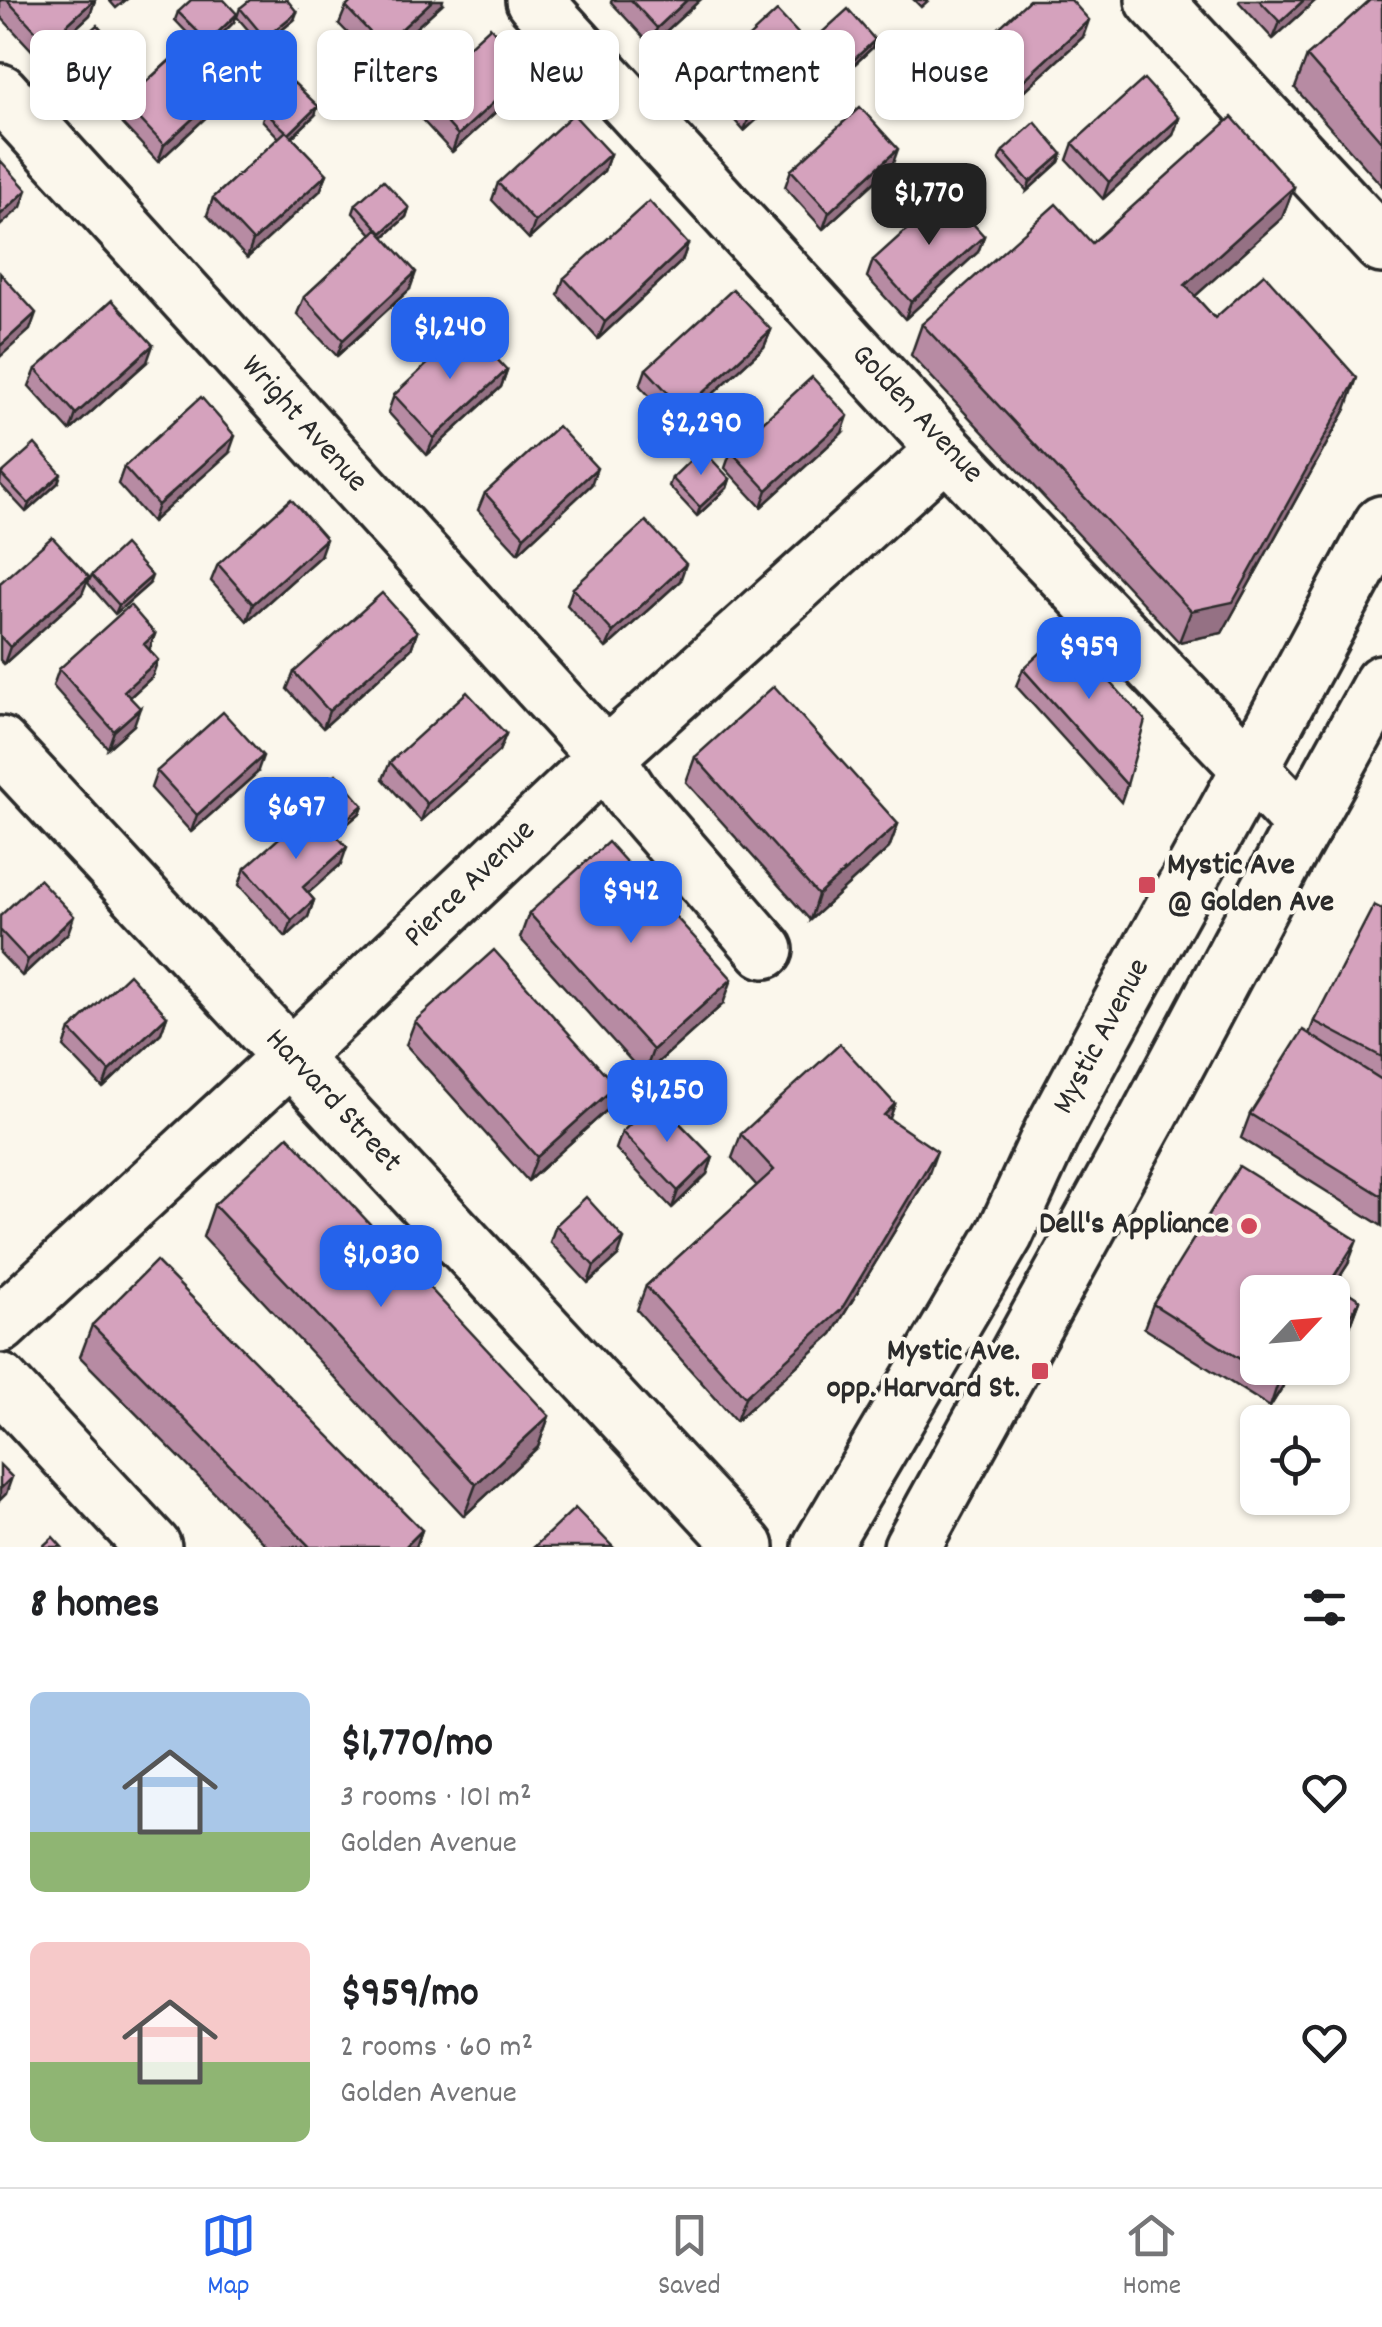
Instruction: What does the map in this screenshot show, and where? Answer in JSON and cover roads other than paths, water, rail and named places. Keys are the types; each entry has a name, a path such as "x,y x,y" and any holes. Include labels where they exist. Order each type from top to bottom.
{"street":[{"name":"Golden Avenue","path":"534,0 946,450 1304,825"},
{"path":"1154,0 1382,244"},
{"name":"Wright Avenue","path":"0,92 606,757 641,806 765,950"},
{"name":"Pierce Avenue","path":"0,1325 290,1058 606,757 946,450"},
{"name":"Mystic Avenue","path":"821,1547 1004,1234 1102,1036 1382,524"},
{"path":"912,1547 1382,683"},
{"name":"Harvard Street","path":"0,746 746,1547"},
{"path":"0,1382 153,1547"}],"place":[{"name":"Mystic Ave @ Golden Ave","path":"1147,885"},
{"name":"Dell's Appliance","path":"1249,1226"},
{"name":"Mystic Ave. opp. Harvard St.","path":"1040,1371"}]}
